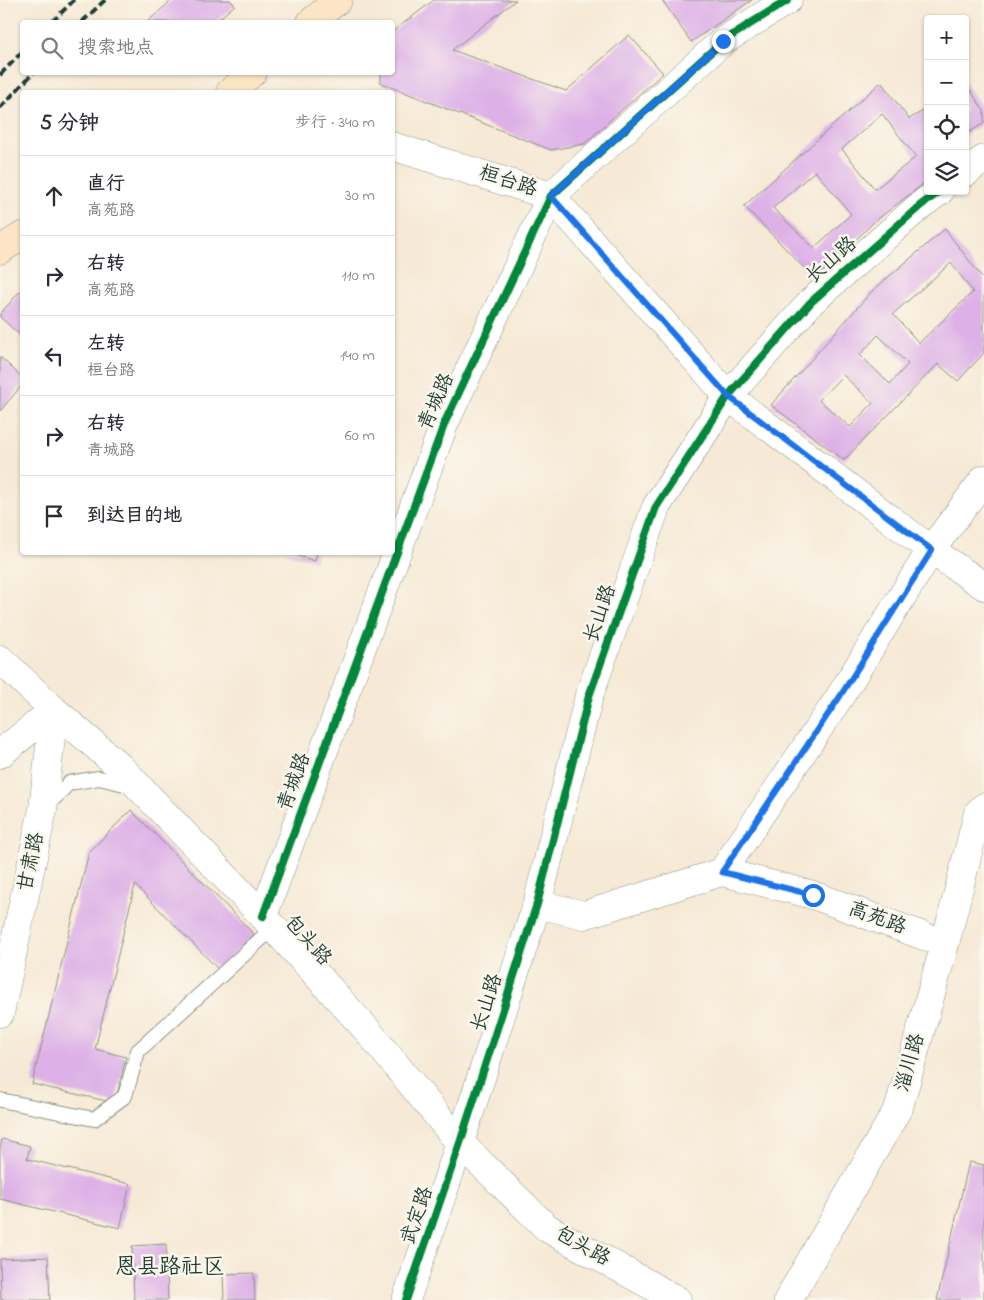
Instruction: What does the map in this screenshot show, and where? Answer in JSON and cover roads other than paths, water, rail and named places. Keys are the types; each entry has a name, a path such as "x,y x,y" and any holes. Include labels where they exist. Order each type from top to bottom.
{"street":[{"path":"313,20 338,0"},
{"name":"青城路","path":"268,922 445,422 551,196 723,41 788,0"},
{"path":"232,90 250,75"},
{"name":"桓台路","path":"395,147 551,196 728,396 932,550 984,586"},
{"path":"969,170 984,159"},
{"name":"长山路","path":"460,1143 537,904 589,696 656,507 728,396 811,302 935,195"},
{"path":"0,250 20,237"},
{"path":"537,904 584,915 722,872 839,698 932,550 984,479"},
{"name":"包头路","path":"0,659 140,787 367,1030 460,1143 547,1228 677,1300"},
{"path":"0,754 54,710"},
{"name":"甘肃路","path":"0,1013 43,809 54,710"},
{"name":"淄川路","path":"788,1300 899,1107 945,944 978,813 984,807"},
{"name":"高苑路","path":"722,872 813,895 945,944"},
{"name":"武定路","path":"406,1300 460,1143"}],"lane":[{"path":"43,809 69,783 99,778 140,787"},
{"path":"0,1100 94,1119 125,1096 138,1051 268,922"}],"railway":[{"path":"54,20 74,0"},
{"path":"84,20 105,0"},
{"path":"0,75 20,54"},
{"path":"0,108 31,75"}],"district":[{"name":"恩县路社区","path":"170,1268"}]}
